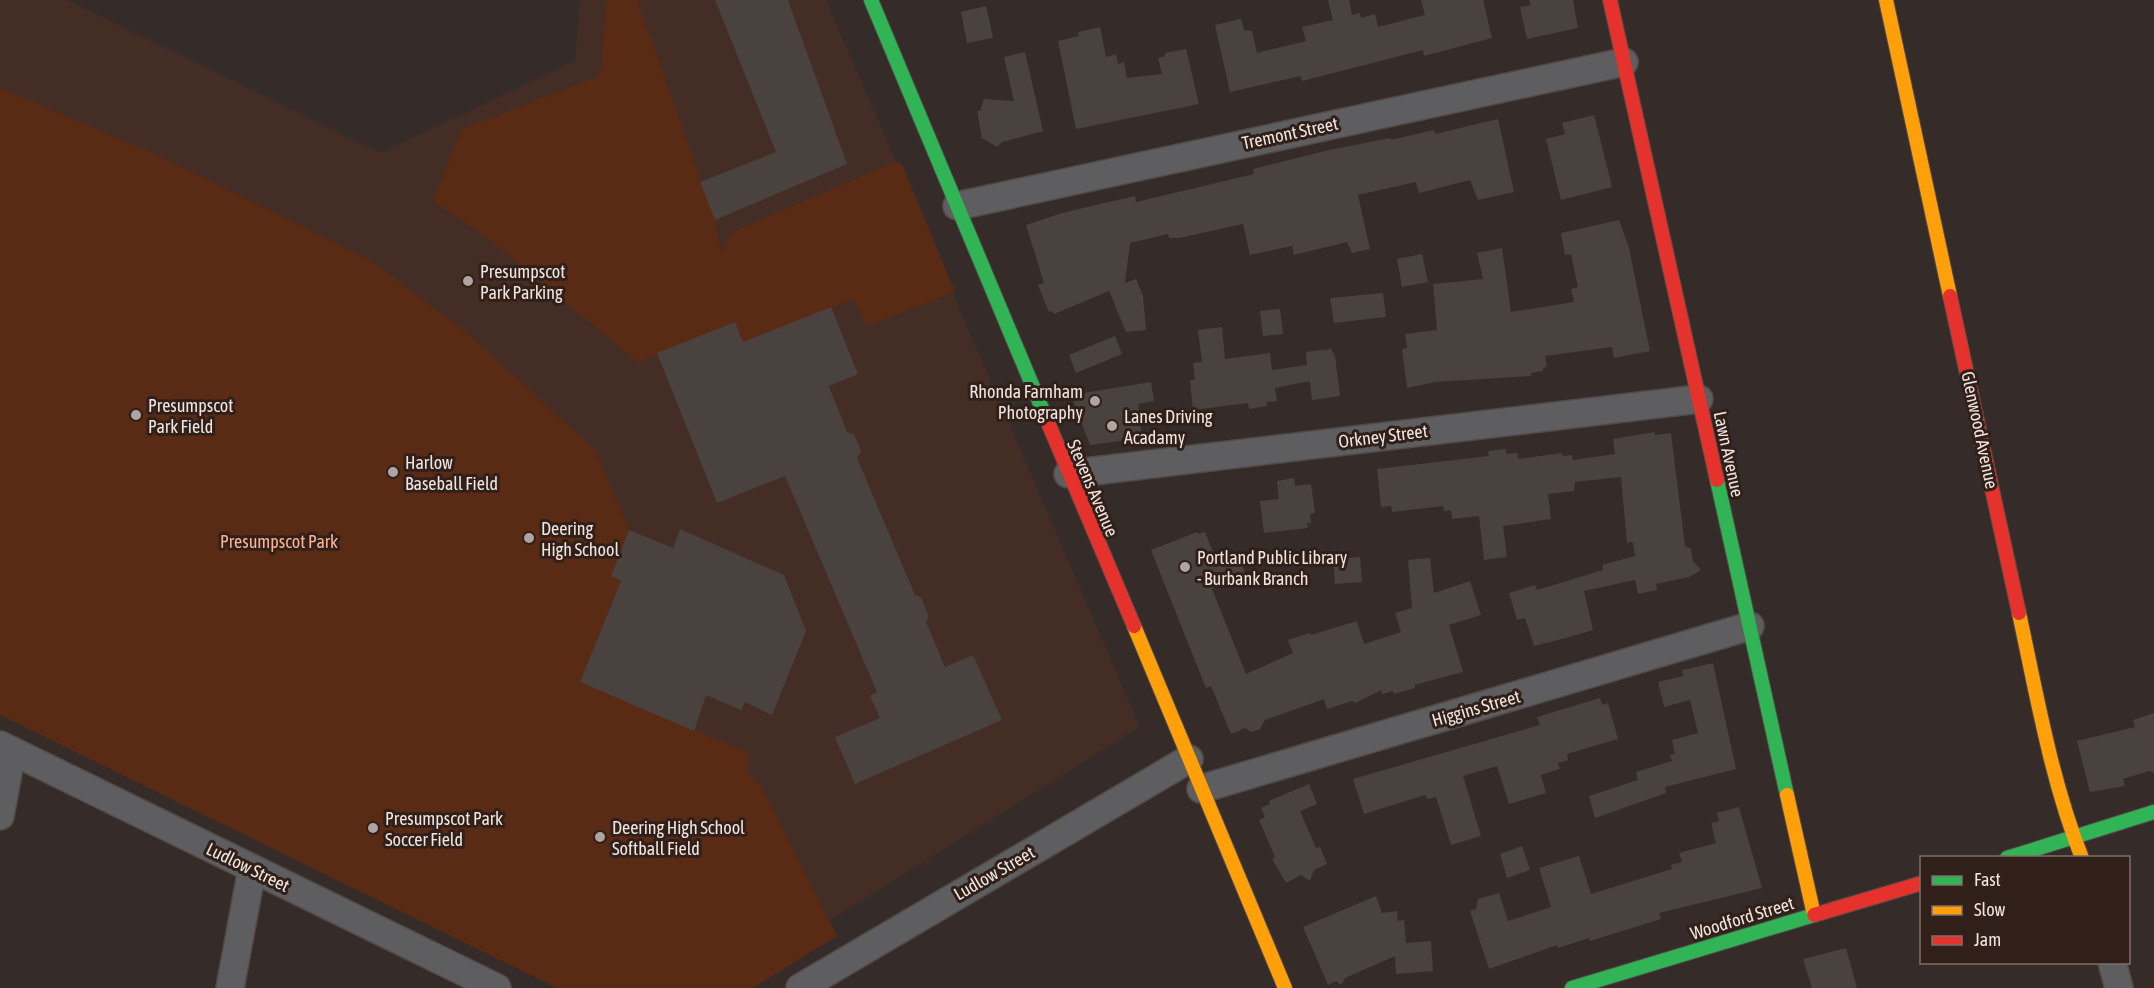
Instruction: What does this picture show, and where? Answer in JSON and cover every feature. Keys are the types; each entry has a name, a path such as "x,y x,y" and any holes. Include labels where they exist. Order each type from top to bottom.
{"street":[{"name":"Stevens Avenue","path":"872,0 1068,474 1285,988"},
{"name":"Lawn Avenue","path":"1610,0 1814,915"},
{"name":"Glenwood Avenue","path":"1886,0 2050,755 2081,856"},
{"name":"Tremont Street","path":"957,206 1624,62"},
{"name":"Orkney Street","path":"1068,474 1699,399"},
{"name":"Higgins Street","path":"1201,789 1750,626"},
{"path":"0,816 6,748"},
{"name":"Ludlow Street","path":"6,748 494,987"},
{"name":"Ludlow Street","path":"800,988 1189,759"},
{"path":"2013,856 2154,812"},
{"path":"230,988 252,869"},
{"name":"Woodford Street","path":"1572,988 1920,884"},
{"path":"2112,964 2119,988"}],"shaded area":[{"name":"Deering High School","path":"0,0 68,0 380,153 575,61 580,0 826,0 1140,727 721,988 583,988 0,711"}],"green space":[{"path":"607,0 637,0 715,220 721,252 732,232 895,162 902,164 955,292 866,326 854,299 743,342 734,322 638,362 485,236 433,201 462,129 600,76"},
{"name":"Presumpscot Park","path":"0,88 168,160 371,261 465,331 595,450 629,530 611,576 621,581 580,682 747,752 747,773 762,787 837,936 753,988 557,988 0,715"}],"building":[{"path":"715,0 788,0 847,164 715,220 700,182 776,152"},
{"path":"1328,0 1349,0 1352,15 1360,13 1361,18 1375,14 1378,27 1425,15 1421,0 1483,0 1492,38 1424,56 1423,50 1302,81 1301,76 1230,92 1215,25 1241,19 1244,30 1252,31 1257,53 1306,41 1302,27 1333,20"},
{"path":"1529,0 1573,0 1578,28 1527,39 1520,7 1531,5"},
{"path":"986,6 993,38 967,43 961,12"},
{"path":"1100,27 1106,57 1116,54 1118,64 1124,62 1127,78 1162,74 1158,58 1165,56 1165,53 1186,49 1199,104 1076,129 1058,41 1079,36 1078,32"},
{"path":"1025,52 1043,131 1002,142 997,147 982,138 977,111 980,111 984,99 1014,101 1004,57"},
{"path":"1594,115 1612,187 1561,200 1546,139 1565,134 1562,123"},
{"path":"1498,119 1514,192 1478,200 1470,180 1419,193 1416,182 1358,195 1370,249 1352,253 1347,242 1294,255 1292,246 1250,255 1243,224 1179,238 1169,238 1168,234 1130,243 1125,283 1136,279 1143,296 1146,330 1126,332 1109,291 1054,314 1052,311 1049,312 1038,285 1044,283 1026,225 1062,213 1135,196 1136,202 1254,174 1253,169 1329,150 1434,130 1435,134"},
{"path":"1619,220 1629,248 1650,351 1614,358 1612,347 1545,356 1547,367 1543,368 1543,371 1531,373 1531,376 1435,382 1407,388 1402,349 1407,348 1405,334 1437,330 1433,284 1483,279 1477,253 1502,248 1511,312 1574,302 1571,289 1578,287 1571,254 1565,255 1561,233"},
{"path":"1422,254 1428,282 1402,287 1397,259"},
{"path":"1383,293 1386,317 1334,323 1330,298"},
{"name":"Deering High School","path":"831,307 858,374 829,386 847,432 854,434 861,451 857,458 915,595 921,597 929,617 926,622 945,667 973,655 1002,720 855,784 835,737 880,718 870,696 877,692 785,476 717,503 657,353 735,322 743,342"},
{"path":"1280,309 1283,334 1263,336 1260,311"},
{"path":"1222,327 1225,359 1270,353 1272,370 1307,365 1306,352 1331,349 1335,356 1340,396 1312,400 1310,381 1275,388 1277,401 1266,402 1267,406 1249,409 1248,403 1193,410 1190,380 1195,380 1193,363 1202,362 1198,330"},
{"path":"1115,336 1122,354 1076,373 1069,355"},
{"path":"1151,382 1154,401 1138,404 1142,438 1090,445 1071,395"},
{"path":"1655,432 1655,435 1671,433 1685,546 1691,549 1693,561 1701,570 1689,577 1656,584 1657,590 1638,594 1635,580 1584,591 1593,630 1566,638 1534,646 1525,618 1517,620 1509,593 1535,585 1537,590 1603,570 1602,565 1635,556 1633,542 1627,543 1621,477 1575,482 1574,491 1548,494 1551,519 1503,526 1507,557 1484,560 1479,516 1452,519 1451,510 1444,511 1443,506 1392,512 1391,506 1381,507 1377,469 1489,456 1488,451 1506,449 1506,454 1518,453 1518,459 1562,453 1563,456 1572,455 1573,460 1615,454 1613,439"},
{"path":"1294,478 1295,486 1311,484 1315,513 1310,514 1311,523 1307,523 1308,528 1264,533 1260,501 1279,499 1277,481"},
{"path":"680,529 784,575 806,631 772,715 745,702 741,710 706,695 694,731 580,682 621,581 611,576 629,530 673,548"},
{"path":"1197,532 1198,534 1205,532 1217,562 1238,554 1246,575 1212,589 1246,674 1293,653 1288,640 1310,633 1311,635 1357,621 1364,644 1401,632 1395,613 1412,608 1408,560 1430,558 1434,593 1470,581 1481,615 1449,625 1463,672 1414,685 1415,688 1394,694 1393,691 1382,694 1381,690 1355,703 1352,701 1327,709 1324,699 1265,720 1260,729 1251,732 1245,728 1231,734 1211,686 1206,688 1151,550"},
{"path":"1360,557 1362,582 1335,584 1333,559"},
{"path":"1713,663 1736,769 1665,787 1666,793 1595,818 1589,796 1638,780 1636,772 1672,761 1670,755 1675,754 1672,740 1698,733 1690,700 1664,707 1658,682 1683,676 1682,670"},
{"path":"1600,698 1602,705 1608,703 1618,739 1567,754 1568,760 1558,763 1560,769 1541,775 1546,793 1509,804 1497,766 1463,776 1481,836 1451,845 1436,797 1427,799 1425,795 1364,814 1353,779 1540,725 1537,717"},
{"path":"2154,713 2154,773 2149,771 2123,779 2125,786 2090,792 2077,741 2135,727 2133,720"},
{"path":"1309,784 1317,804 1300,811 1316,848 1320,847 1327,864 1314,870 1310,881 1301,875 1286,883 1272,859 1275,857 1259,820 1265,817 1261,808 1270,804 1269,801"},
{"path":"1739,807 1762,888 1659,913 1661,919 1590,941 1589,938 1558,948 1557,945 1489,969 1470,911 1476,909 1478,899 1499,893 1508,921 1551,907 1539,868 1579,856 1591,894 1672,869 1671,865 1682,862 1679,853 1716,843 1711,823 1719,821 1717,813"},
{"path":"1522,846 1530,870 1507,878 1500,854"},
{"path":"1376,896 1382,913 1397,911 1398,921 1404,920 1406,943 1431,941 1433,971 1396,974 1395,956 1345,978 1341,985 1336,981 1328,985 1303,927"},
{"path":"1846,948 1857,988 1812,988 1803,959"}],"traffic: fast":[{"path":"871,0 1046,418"},
{"path":"1717,480 1787,795"},
{"path":"2013,856 2154,812"},
{"path":"1572,988 1814,915"}],"traffic: slow":[{"path":"1886,0 1950,296"},
{"path":"2019,613 2053,768 2081,856"},
{"path":"1134,626 1285,988"},
{"path":"1787,795 1814,915"}],"traffic: jam":[{"path":"1610,0 1717,480"},
{"path":"1950,296 2019,613"},
{"path":"1046,418 1134,626"},
{"path":"1814,915 1920,884"}],"place":[{"name":"Presumpscot Park Parking","path":"468,281"},
{"name":"Rhonda Farnham Photography","path":"1095,401"},
{"name":"Presumpscot Park Field","path":"136,415"},
{"name":"Lanes Driving Acadamy","path":"1112,426"},
{"name":"Harlow Baseball Field","path":"393,472"},
{"name":"Deering High School","path":"529,538"},
{"name":"Portland Public Library - Burbank Branch","path":"1185,567"},
{"name":"Presumpscot Park Soccer Field","path":"373,828"},
{"name":"Deering High School Softball Field","path":"600,837"}]}
